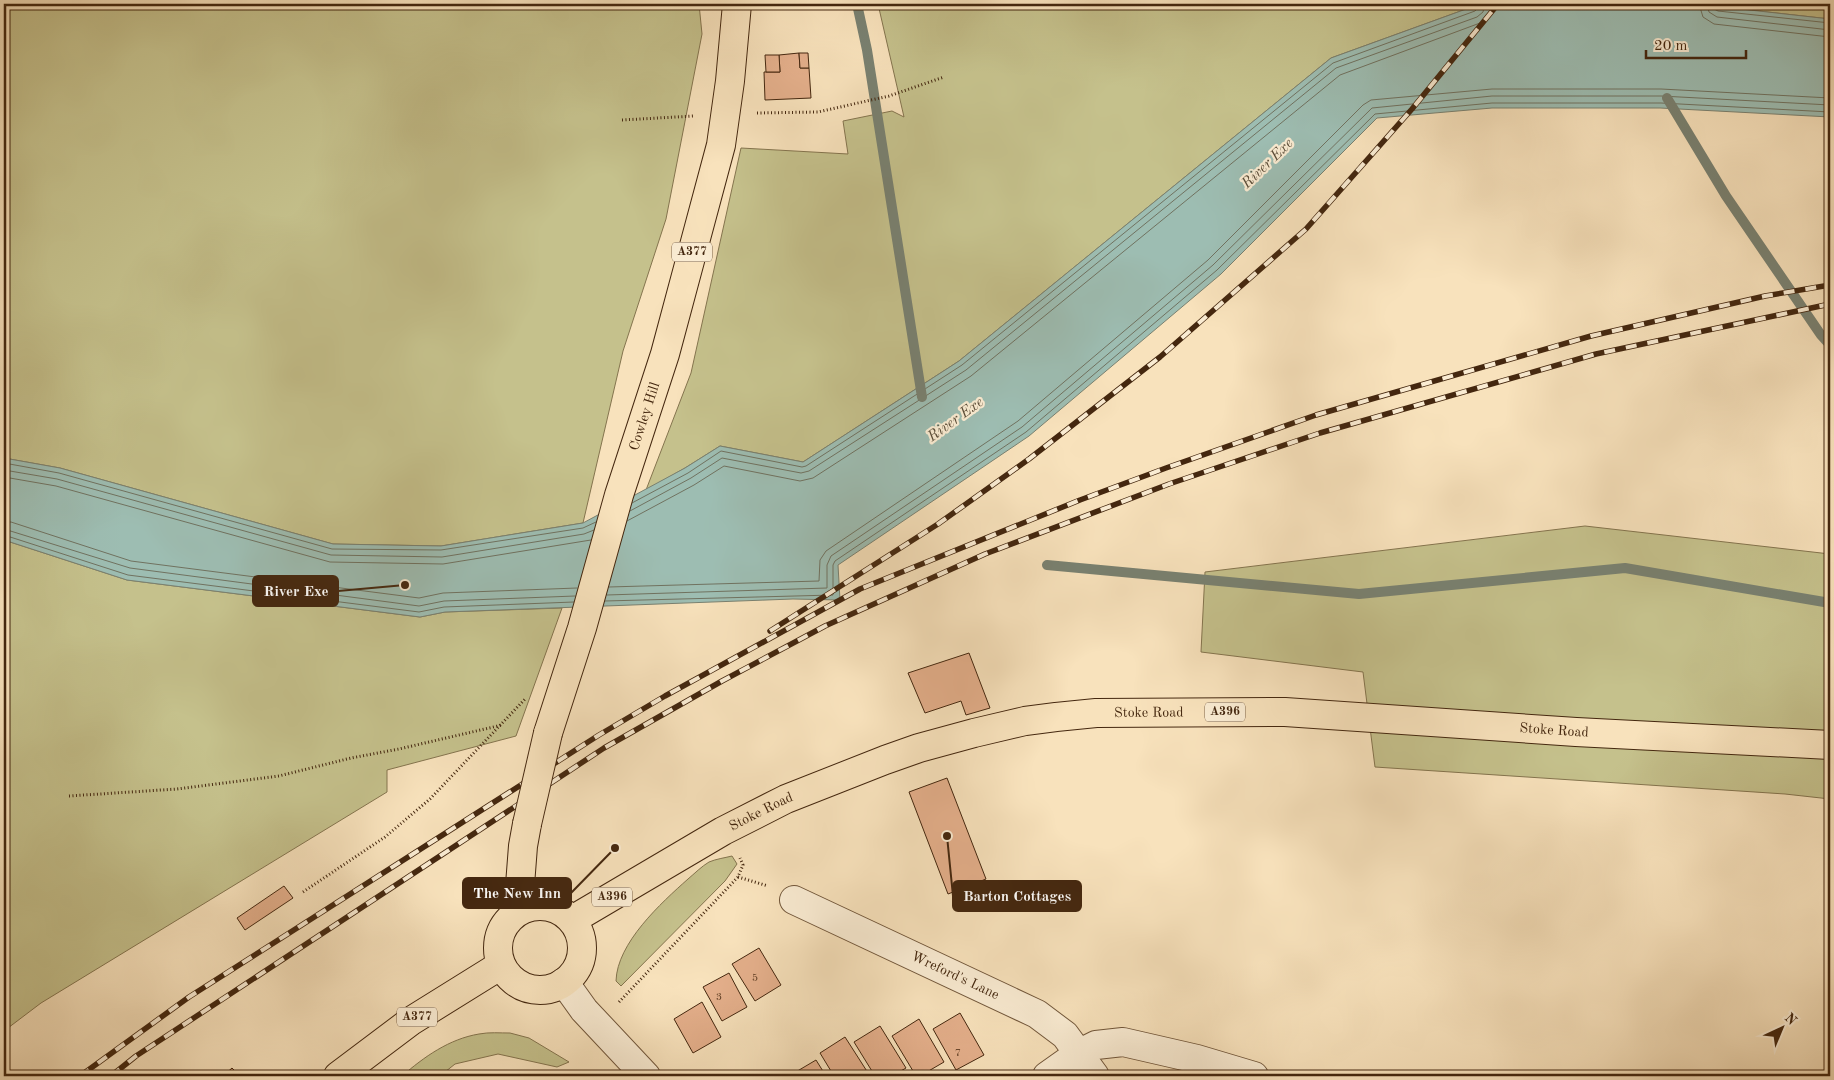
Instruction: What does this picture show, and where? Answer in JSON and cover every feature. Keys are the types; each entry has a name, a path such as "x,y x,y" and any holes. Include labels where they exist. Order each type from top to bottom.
{"main road":[{"name":"Cowley Hill","path":"526,908 520,884 523,846 548,733 582,628 620,495 665,354 721,145 730,81 737,4"},
{"name":"Stoke Road","path":"572,920 723,831 794,796 920,748 1025,721 1096,713 1285,712 1576,732 1830,745"},
{"path":"538,905 561,911 572,920 578,931 582,945 580,959 574,972 564,982 553,988 540,990 517,984 501,965 498,951 499,937 504,924 514,914 526,908 538,905"},
{"name":"A377","path":"338,1076 410,1021 501,965"}],"street":[{"name":"Wreford's Lane","path":"794,900 1037,1014 1065,1035 1095,1076"},
{"path":"564,982 584,1010 646,1076"},
{"path":"1047,1076 1078,1054 1096,1046 1123,1042 1197,1059 1254,1076"}],"path":[{"path":"622,120 691,117 726,112 818,112 889,96 944,77"},
{"path":"69,796 177,790 279,776 502,725 430,799 385,838 303,892"},
{"path":"598,1025 738,877 743,865 739,855 723,831"}],"shaded area":[{"path":"4,4 699,4 702,34 666,219 623,351 583,523 441,546 333,544 60,468 4,458"},
{"path":"878,4 1480,4 1331,58 959,361 803,462 720,446 646,490 691,373 741,148 848,154 843,121 892,111 904,117"},
{"path":"1696,4 1830,4 1830,19"},
{"path":"1585,526 1830,554 1830,799 1785,794 1375,767 1363,672 1201,652 1205,572"},
{"path":"4,540 127,580 420,617 445,612 562,608 516,736 387,770 387,792 41,1003 4,1031"},
{"path":"732,856 737,864 725,881 621,986 616,981 618,967 632,938 642,925 688,879 709,862"},
{"path":"483,1033 510,1033 529,1038 569,1062 557,1067 498,1054 455,1064 440,1076 402,1076 437,1050 457,1040"}],"water":[{"path":"1480,4 1696,4 1830,19 1830,117 1660,108 1492,108 1377,118 1221,274 1029,436 838,565 840,600 793,599 445,612 420,617 127,580 4,540 4,458 60,468 333,544 441,546 583,523 685,468 720,446 803,462 959,361 1331,58"}],"building":[{"path":"799,53 800,68 809,68 811,98 765,100 764,72 780,72 779,55"},
{"path":"799,53 808,53 809,68 800,68"},
{"path":"765,55 779,55 780,72 766,72"},
{"path":"969,653 990,708 966,715 961,701 925,713 908,673"},
{"path":"947,778 986,879 948,894 909,792"},
{"path":"284,886 293,898 245,930 237,918"},
{"path":"759,948 781,985 755,1001 732,964"},
{"path":"729,973 747,1007 722,1021 703,987"},
{"path":"702,1002 721,1037 693,1053 674,1019"},
{"path":"960,1013 984,1055 956,1070 933,1029"},
{"path":"919,1019 944,1062 920,1076 916,1076 892,1036"},
{"path":"880,1026 906,1068 892,1076 875,1076 854,1042"},
{"path":"845,1037 870,1076 834,1076 820,1053"},
{"path":"816,1060 826,1076 789,1076"},
{"path":"232,1068 240,1076 223,1076"}],"waterway":[{"path":"857,4 867,50 922,397"},
{"path":"1667,98 1726,196 1821,335 1830,345"},
{"path":"1047,565 1359,594 1625,568 1830,603"}],"railway":[{"path":"770,631 938,524 1029,459 1160,357 1306,229 1412,109 1498,4"},
{"path":"80,1076 189,997 599,735 665,696 860,589 1080,500 1316,415 1591,336 1765,296 1830,285"},
{"path":"111,1076 136,1056 604,748 722,681 825,626 985,554 1169,484 1320,433 1596,354 1830,304"}],"place":[{"name":"River Exe","path":"405,585"},
{"name":"Barton Cottages","path":"947,836"},
{"name":"The New Inn","path":"615,848"}]}
